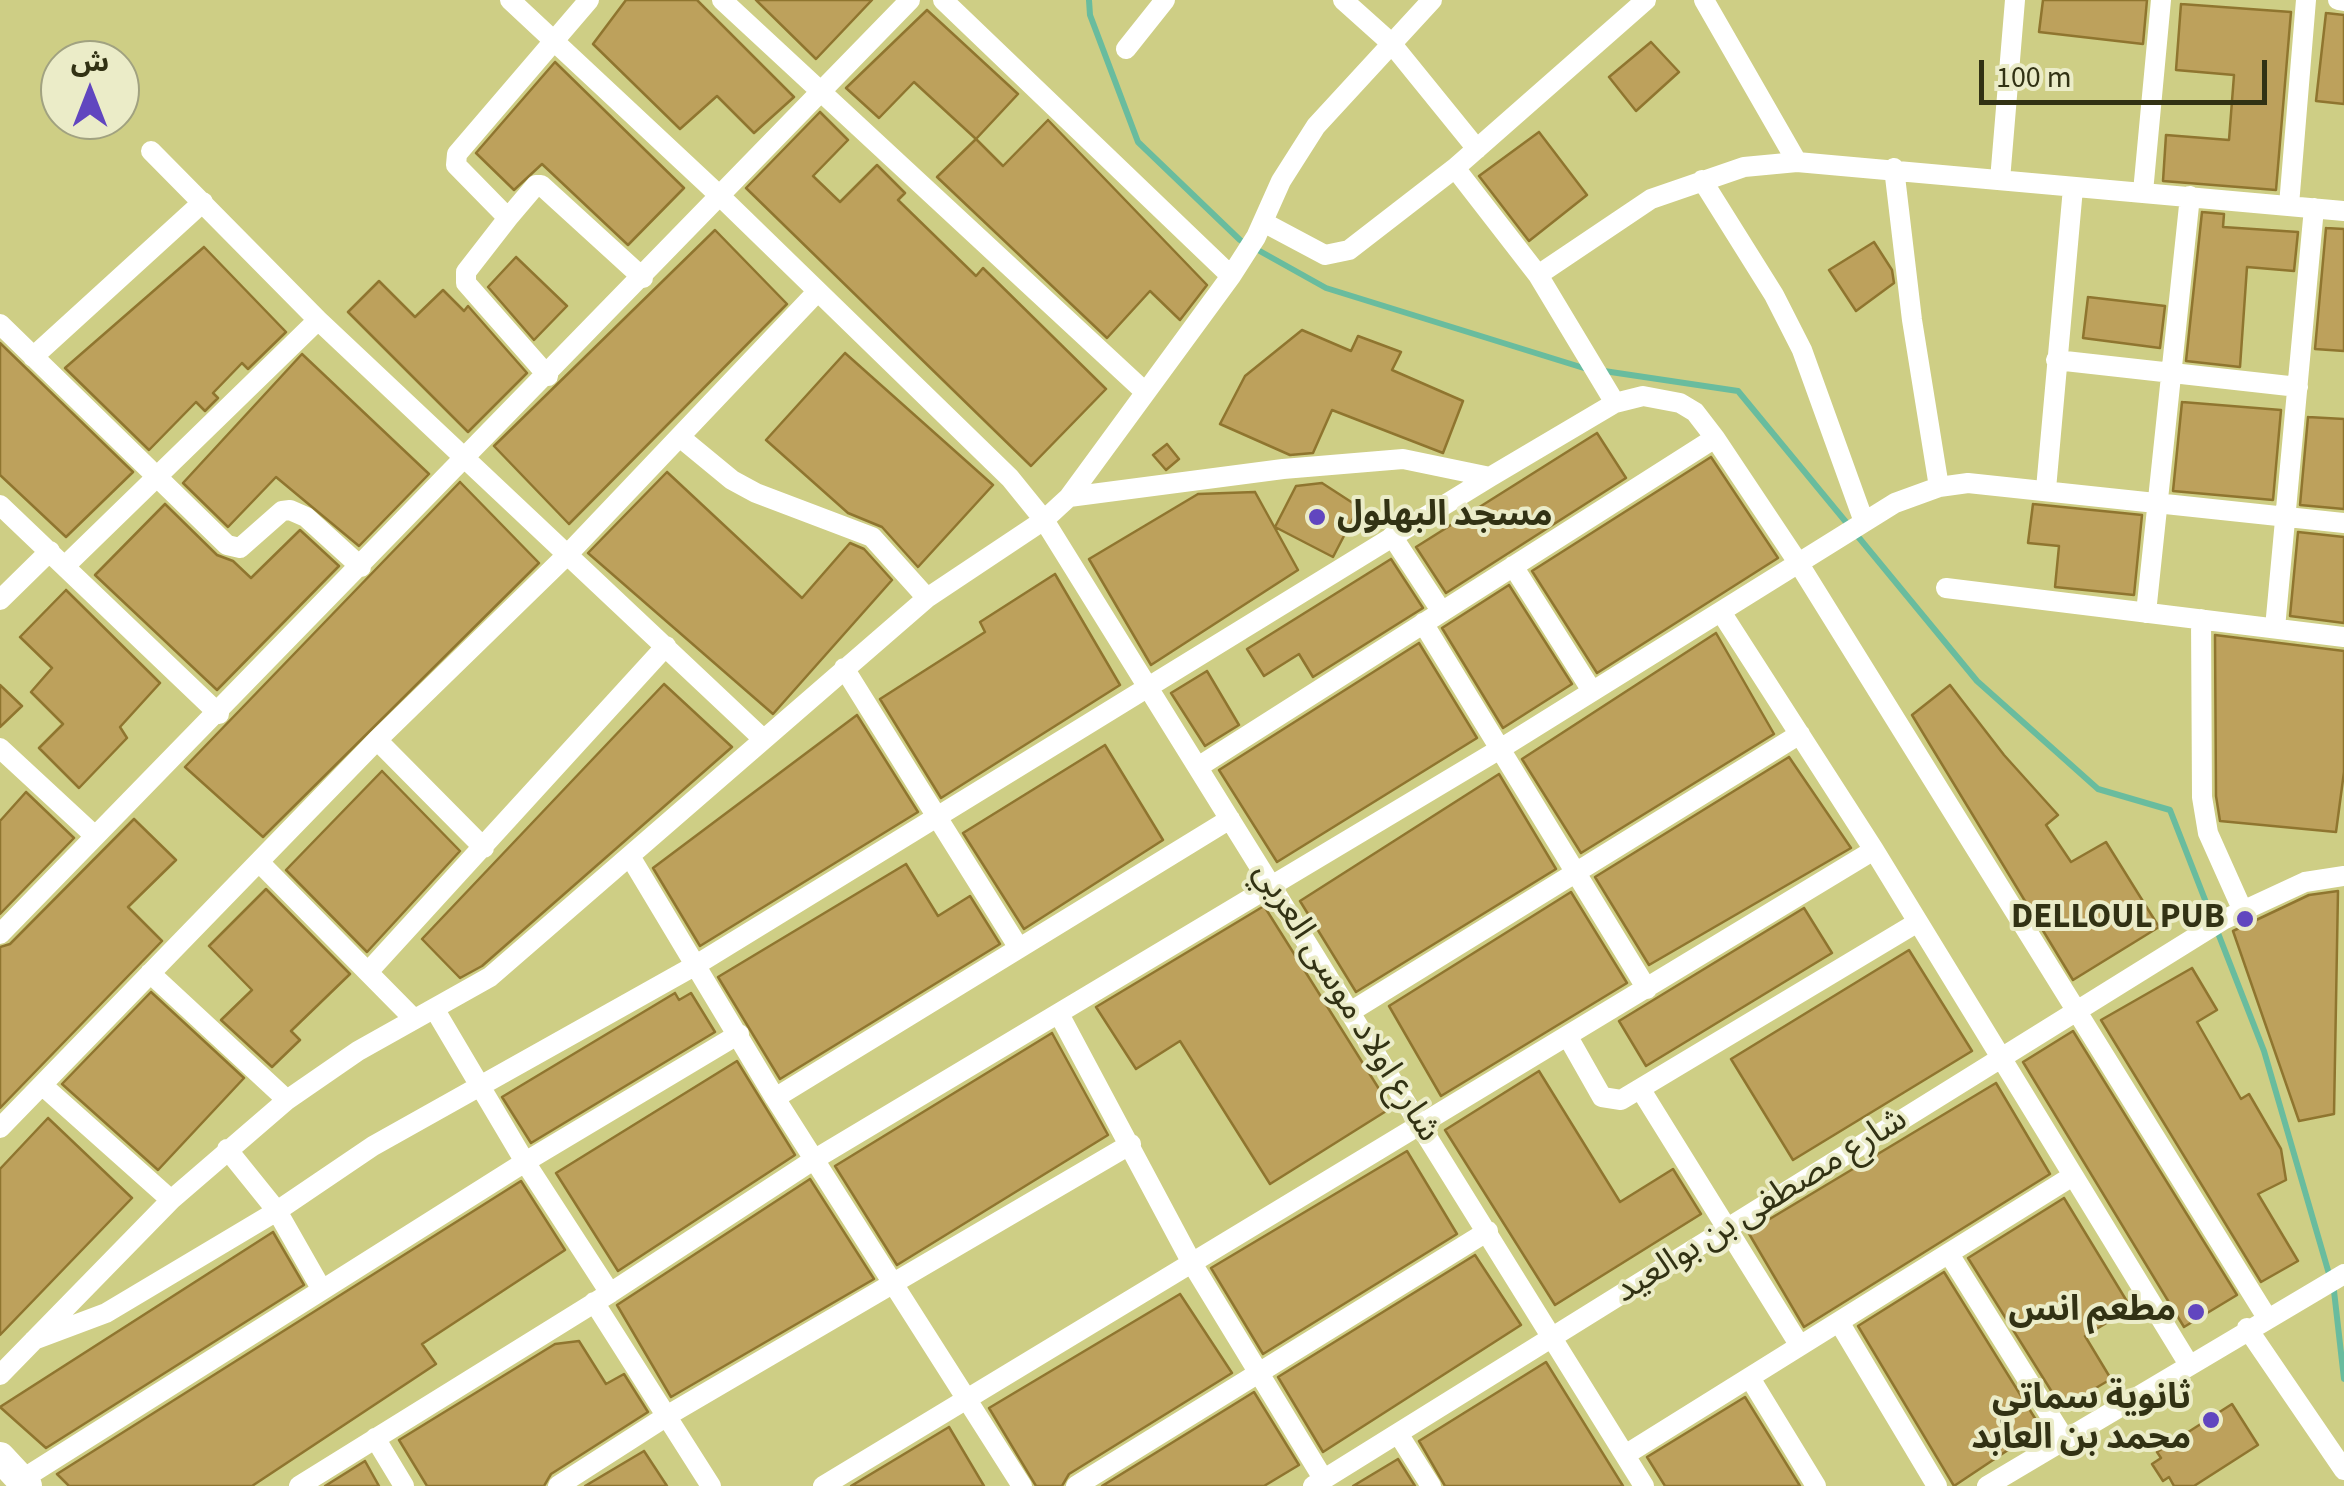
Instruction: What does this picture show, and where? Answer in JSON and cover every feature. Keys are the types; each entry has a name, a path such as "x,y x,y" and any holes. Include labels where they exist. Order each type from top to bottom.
{"street":[{"name":"شارع اولاد موسى العربي","path":"510,0 722,197 1010,478 1044,520 1423,1124 1644,1486"},
{"path":"508,218 456,165 457,154 589,0"},
{"path":"722,0 1144,391"},
{"path":"0,934 219,714 910,0"},
{"path":"943,0 1231,276"},
{"path":"1126,49 1165,0"},
{"path":"1342,0 1390,43 1477,149"},
{"path":"0,1376 226,1149 287,1100 414,1019 490,977 927,598 1044,520 1068,497 1231,276 1255,238 1281,181 1316,126 1432,0"},
{"path":"1255,238 1337,255 1350,250 1455,168 1646,0"},
{"path":"1704,0 1797,162"},
{"path":"2000,180 2015,0"},
{"path":"2143,192 2161,0"},
{"path":"2289,206 2306,0"},
{"path":"151,151 318,320 469,457 762,738"},
{"path":"1538,275 1651,200 1744,168 1797,162 2344,211"},
{"path":"1455,168 1538,275 1615,403"},
{"path":"1894,168 1912,320 1939,487"},
{"path":"1702,180 1774,295 1802,350 1863,520"},
{"path":"548,376 466,283 466,272 536,185 541,185 642,278"},
{"path":"2046,489 2073,188"},
{"path":"2146,612 2190,196"},
{"path":"33,357 203,202"},
{"path":"2275,628 2314,208"},
{"path":"0,1128 377,740 569,554 817,292"},
{"path":"0,600 58,559 154,476 318,320"},
{"path":"0,324 233,549 282,510 290,510 306,516 362,567"},
{"path":"2056,360 2298,388"},
{"path":"34,1340 106,1313 276,1211 372,1146 696,965 934,820 1146,684 1490,477 1615,403 1642,396 1680,403 1695,412 1716,438 1800,564 2074,1012 2266,1316"},
{"path":"681,438 732,480 756,493 872,537 927,598"},
{"path":"1198,767 1716,438"},
{"path":"1068,497 1283,469 1403,459 1490,477"},
{"path":"299,1486 815,1160 1500,749 1800,564 1863,520 1939,487 1968,483 2344,523"},
{"path":"0,505 219,714"},
{"path":"1392,536 1442,612"},
{"path":"1514,566 1592,691"},
{"path":"1946,588 2344,637"},
{"path":"1721,612 1874,850 2188,1363"},
{"path":"2201,619 2202,798 2208,833 2242,909"},
{"path":"1423,624 1647,989"},
{"path":"368,972 666,646"},
{"path":"844,668 934,820 1017,945"},
{"path":"1350,1012 1800,734"},
{"path":"377,740 484,848"},
{"path":"0,748 95,836"},
{"path":"775,1098 1017,945 1230,818"},
{"path":"824,1486 1874,850"},
{"path":"631,858 775,1098 1022,1486"},
{"path":"259,862 414,1019"},
{"name":"شارع مصطفى بن بوالعيد","path":"1319,1483 2242,909 2306,882 2344,876"},
{"path":"1568,1037 1602,1097 1621,1100 1918,922"},
{"path":"150,973 287,1100"},
{"path":"435,1010 711,1486"},
{"path":"1058,1014 1132,1144 1193,1265 1319,1483"},
{"path":"0,1457 24,1483 525,1162 739,1034"},
{"path":"42,1085 171,1200"},
{"path":"1641,1090 1800,1346"},
{"path":"558,1486 670,1414 1132,1144"},
{"path":"226,1149 276,1211 322,1290"},
{"path":"1625,1454 2072,1177"},
{"path":"1076,1486 1488,1231"},
{"path":"1949,1254 2064,1438"},
{"path":"1987,1486 2266,1316 2334,1279"},
{"path":"1838,1322 1937,1486"},
{"path":"2247,1328 2344,1470"},
{"path":"1750,1378 1816,1486"},
{"path":"1399,1435 1431,1486"},
{"path":"375,1438 404,1486"}],"building":[{"path":"626,0 697,0 794,97 754,133 717,96 680,129 593,44"},
{"path":"756,0 872,0 816,59"},
{"path":"2043,0 2147,0 2143,44 2039,32"},
{"path":"2181,4 2291,12 2276,190 2163,181 2166,135 2229,140 2234,75 2176,70"},
{"path":"927,10 1018,94 976,139 914,82 879,118 846,88"},
{"path":"2326,13 2344,15 2344,104 2316,101"},
{"path":"1651,42 1679,72 1636,111 1609,77"},
{"path":"555,62 684,188 628,245 542,164 514,190 476,153"},
{"path":"820,112 848,140 813,176 840,202 877,165 905,193 898,200 976,276 983,268 1106,389 1031,466 746,188"},
{"path":"1048,120 1207,285 1180,320 1150,291 1107,338 937,177 976,139 1003,166"},
{"path":"1539,132 1587,195 1529,241 1479,176"},
{"path":"2202,212 2224,214 2223,227 2298,232 2294,271 2247,267 2240,367 2186,361"},
{"path":"2326,228 2344,229 2344,351 2315,349"},
{"path":"715,230 787,304 569,524 494,446"},
{"path":"1874,242 1892,270 1894,283 1856,311 1829,270"},
{"path":"204,247 286,332 248,369 242,363 213,393 218,398 205,411 196,402 149,450 65,368"},
{"path":"516,257 567,306 534,340 488,287"},
{"path":"379,281 415,317 443,290 464,311 468,306 527,373 468,432 348,312"},
{"path":"2088,297 2165,306 2160,348 2083,338"},
{"path":"1302,330 1351,351 1358,336 1401,352 1392,370 1463,401 1443,453 1332,410 1313,453 1290,455 1220,424 1245,376"},
{"path":"0,343 133,472 66,537 0,475"},
{"path":"845,353 993,485 918,567 882,527 848,513 766,440"},
{"path":"302,354 429,474 359,546 276,477 228,527 183,483"},
{"path":"2182,402 2281,410 2273,500 2173,491"},
{"path":"2308,417 2344,419 2344,509 2300,505"},
{"path":"1597,433 1626,478 1446,593 1416,547"},
{"path":"1167,444 1179,459 1166,470 1153,455"},
{"path":"1711,457 1778,558 1597,673 1532,571"},
{"path":"667,472 802,598 850,543 864,549 892,580 773,714 588,553"},
{"path":"460,482 539,563 263,837 185,767"},
{"name":"مسجد البهلول","path":"1322,483 1359,507 1333,557 1275,527 1296,486"},
{"path":"1255,492 1298,570 1151,665 1089,559 1198,494"},
{"path":"165,504 217,555 233,561 251,578 300,530 339,566 217,690 95,575"},
{"path":"2033,504 2142,515 2134,595 2055,587 2059,546 2028,543"},
{"path":"2298,532 2344,537 2344,623 2290,616"},
{"path":"1391,559 1423,608 1313,677 1299,654 1264,676 1247,649"},
{"path":"1055,574 1120,685 941,798 880,699 985,632 980,622"},
{"path":"1509,585 1572,684 1503,728 1442,628"},
{"path":"66,590 160,683 120,727 127,738 79,788 39,748 63,724 31,692 52,668 20,637"},
{"path":"1716,633 1774,734 1581,853 1522,759"},
{"path":"2215,635 2344,651 2344,772 2336,832 2220,821 2216,796"},
{"path":"1419,643 1477,738 1277,862 1219,770"},
{"path":"1207,671 1239,725 1205,746 1171,693"},
{"path":"664,684 732,747 482,966 460,978 422,939"},
{"path":"0,685 22,706 0,727"},
{"path":"1950,685 2004,755 2058,815 2046,825 2071,862 2106,842 2159,927 2073,980 1912,715"},
{"path":"857,715 918,812 700,946 653,868"},
{"path":"1105,745 1163,840 1024,929 963,833"},
{"path":"1789,757 1851,848 1649,965 1595,877"},
{"path":"382,771 460,851 367,952 286,870"},
{"path":"1499,774 1556,869 1356,992 1300,901"},
{"path":"26,792 74,838 0,914 0,821"},
{"path":"134,819 176,860 128,907 162,941 0,1108 0,947 10,944"},
{"path":"906,864 938,916 970,896 1000,944 780,1079 718,977"},
{"path":"266,889 350,974 291,1031 300,1040 272,1067 221,1020 252,990 209,946"},
{"path":"2338,891 2334,1114 2299,1121 2233,931 2309,895"},
{"path":"1571,892 1627,983 1441,1096 1389,1006"},
{"path":"1264,906 1391,1108 1270,1184 1180,1041 1136,1069 1096,1007"},
{"path":"1804,908 1832,953 1646,1066 1619,1021"},
{"path":"1909,950 1972,1051 1793,1160 1731,1059"},
{"path":"2192,968 2217,1010 2197,1022 2241,1099 2249,1094 2281,1149 2286,1180 2258,1194 2298,1261 2261,1282 2101,1020"},
{"path":"151,992 244,1078 158,1170 62,1084"},
{"path":"675,993 679,1000 691,993 715,1032 531,1143 502,1097"},
{"path":"2073,1031 2237,1295 2184,1327 2023,1062"},
{"path":"1052,1033 1108,1135 897,1265 835,1166"},
{"path":"737,1061 795,1155 618,1271 556,1173"},
{"path":"1539,1071 1620,1202 1673,1169 1701,1214 1555,1305 1445,1130"},
{"path":"1996,1083 2050,1174 1804,1327 1748,1232"},
{"path":"48,1118 132,1198 0,1335 0,1169"},
{"path":"1407,1151 1457,1234 1263,1354 1211,1268"},
{"path":"810,1179 874,1279 671,1397 617,1305"},
{"path":"521,1181 565,1250 422,1344 436,1364 252,1486 69,1486 57,1474"},
{"path":"2064,1198 2131,1308 2085,1336 2111,1379 2062,1408 1968,1258"},
{"path":"273,1232 304,1285 46,1448 0,1407"},
{"path":"1475,1255 1521,1325 1323,1452 1278,1377"},
{"path":"1944,1272 2041,1428 1954,1486 1858,1326"},
{"path":"1180,1294 1232,1373 1069,1474 1062,1486 1036,1486 989,1408"},
{"path":"579,1341 606,1384 624,1374 648,1412 551,1474 544,1486 427,1486 399,1440 555,1344"},
{"path":"1546,1362 1623,1486 1445,1486 1419,1441"},
{"path":"1254,1392 1299,1465 1264,1486 1102,1486"},
{"path":"1745,1397 1800,1486 1665,1486 1647,1457"},
{"path":"2232,1404 2258,1445 2194,1486 2174,1486 2169,1477 2163,1481 2152,1464 2161,1458 2157,1452"},
{"path":"949,1427 984,1486 851,1486"},
{"path":"644,1451 667,1486 585,1486"},
{"path":"1398,1459 1415,1486 1353,1486"},
{"path":"365,1461 379,1486 325,1486"}],"waterway":[{"path":"1089,0 1090,15 1138,142 1240,240 1326,288 1587,369"},
{"path":"1604,371 1738,391 1977,681 2098,789 2170,810 2264,1051 2334,1291 2344,1379"}],"place":[{"name":"مسجد البهلول","path":"1317,517"},
{"name":"DELLOUL PUB","path":"2245,919"},
{"name":"مطعم انس","path":"2196,1312"},
{"name":"ثانوية سماتي محمد بن العابد","path":"2211,1420"}]}
